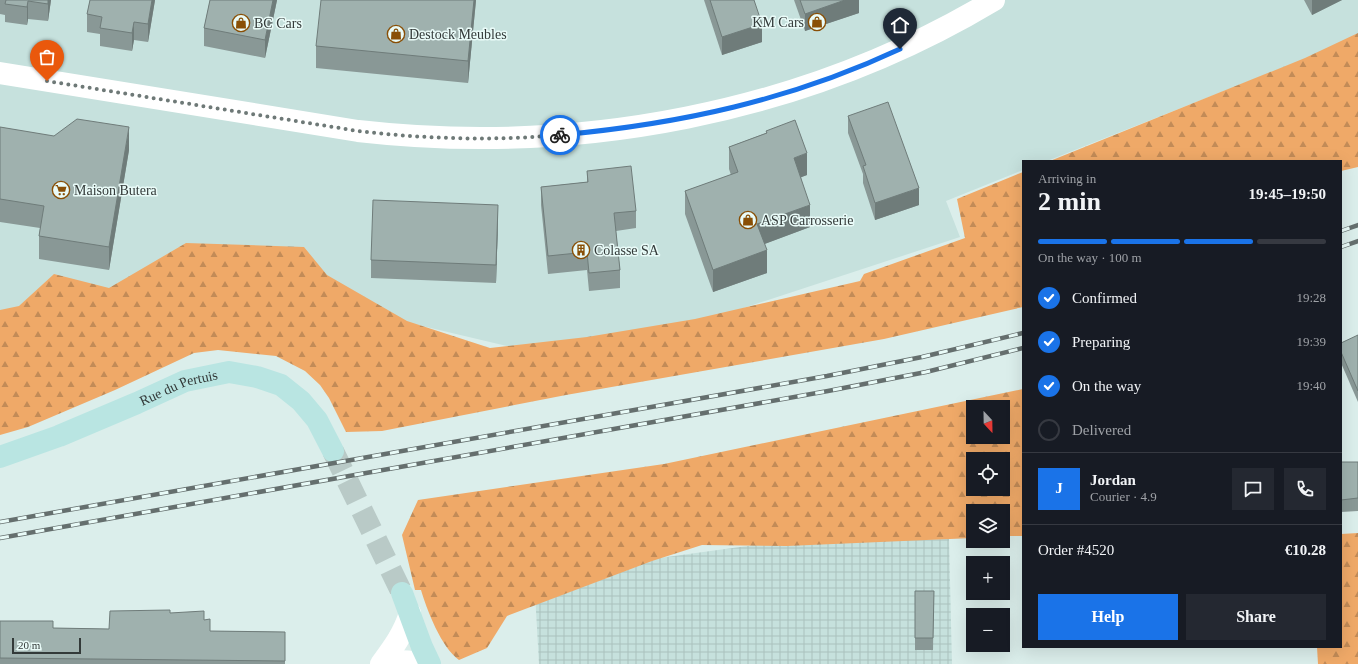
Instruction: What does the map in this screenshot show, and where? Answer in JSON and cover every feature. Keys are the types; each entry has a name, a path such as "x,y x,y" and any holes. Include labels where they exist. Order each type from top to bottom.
{"main road":[{"name":"Rue du Pertuis","path":"0,457 59,436 185,381 229,372 257,377 281,385 301,401 317,420 333,451"},
{"path":"406,603 422,647 430,664"}],"street":[{"path":"0,74 358,131 403,136 467,139 542,137 606,131 656,124 709,114 775,96 837,76 876,60 924,38 994,0"},
{"path":"381,664 393,649 406,625 406,603"},
{"path":"384,664 399,661 412,661 426,664"}],"shaded area":[{"path":"0,0 1358,0 1358,38 1050,160 1022,160 1022,170 946,201 960,237 689,326 524,350 325,303 70,323 0,310"},
{"path":"949,539 952,664 539,664 534,575 770,543"}],"green space":[{"path":"1358,33 1358,167 1342,171 1342,160 1052,160 1305,58"},
{"path":"1022,172 1022,307 884,339 566,395 382,431 346,432 329,398 320,385 305,371 276,356 218,350 194,353 115,390 28,427 0,435 0,310 19,306 54,274 109,288 186,243 304,247 327,275 407,321 490,348 587,337 695,319 860,281 864,274 965,238 957,199"},
{"path":"1022,389 1022,536 1010,536 1010,504 966,504 966,538 787,546 702,545 652,561 507,616 487,648 459,660 446,646 436,628 421,590 415,590 402,535 418,500 664,464 966,401 966,444 1010,444 1010,400 970,400"},
{"path":"1358,533 1358,664 1318,664 1317,648 1342,648 1342,534"}],"building":[{"path":"6,0 48,0 48,4 28,1 27,7 5,4"},
{"path":"90,0 152,0 148,24 134,22 132,33 100,28 102,17 87,14"},
{"name":"BC Cars","path":"210,0 273,0 265,40 204,28"},
{"name":"Destock Meubles","path":"321,0 474,0 468,61 316,46"},
{"path":"710,0 754,0 762,24 722,37"},
{"path":"800,0 845,0 805,14"},
{"path":"888,102 919,188 875,203 863,166 866,165 848,116"},
{"name":"Maison Butera","path":"77,119 129,127 109,247 39,236 44,206 0,199 0,127 54,136"},
{"name":"ASP Carrosserie","path":"795,120 807,153 794,158 810,205 757,224 767,250 713,270 685,191 738,172 729,147 767,133 766,131"},
{"name":"Colasse SA","path":"631,166 636,211 614,213 620,270 589,273 587,252 548,256 541,187 588,182 587,171"},
{"path":"373,200 498,205 496,265 371,260"},
{"path":"1358,335 1358,391 1342,354 1342,343"},
{"path":"1342,462 1358,462 1358,498 1342,500"},
{"path":"915,591 934,591 933,638 915,638"},
{"path":"170,610 170,613 204,611 204,620 210,619 210,631 285,632 285,661 0,658 0,621 53,621 53,628 109,629 110,611"}],"tunnel":[{"path":"333,451 402,593"}],"railway":[{"path":"1342,231 1358,225"},
{"path":"1342,247 1358,241"},
{"path":"0,522 827,376 922,357 1022,333"},
{"path":"0,538 828,391 926,372 1022,348"}],"way so far":[{"path":"47,81 358,131 403,136 475,139 560,135"}],"place":[{"name":"KM Cars","path":"817,22"},
{"name":"BC Cars","path":"241,23"},
{"name":"Destock Meubles","path":"396,34"},
{"name":"Maison Butera","path":"61,190"},
{"name":"ASP Carrosserie","path":"748,220"},
{"name":"Colasse SA","path":"581,250"}],"route":[{"path":"560,135 606,131 656,124 709,114 755,102 837,76 900,49"}]}
